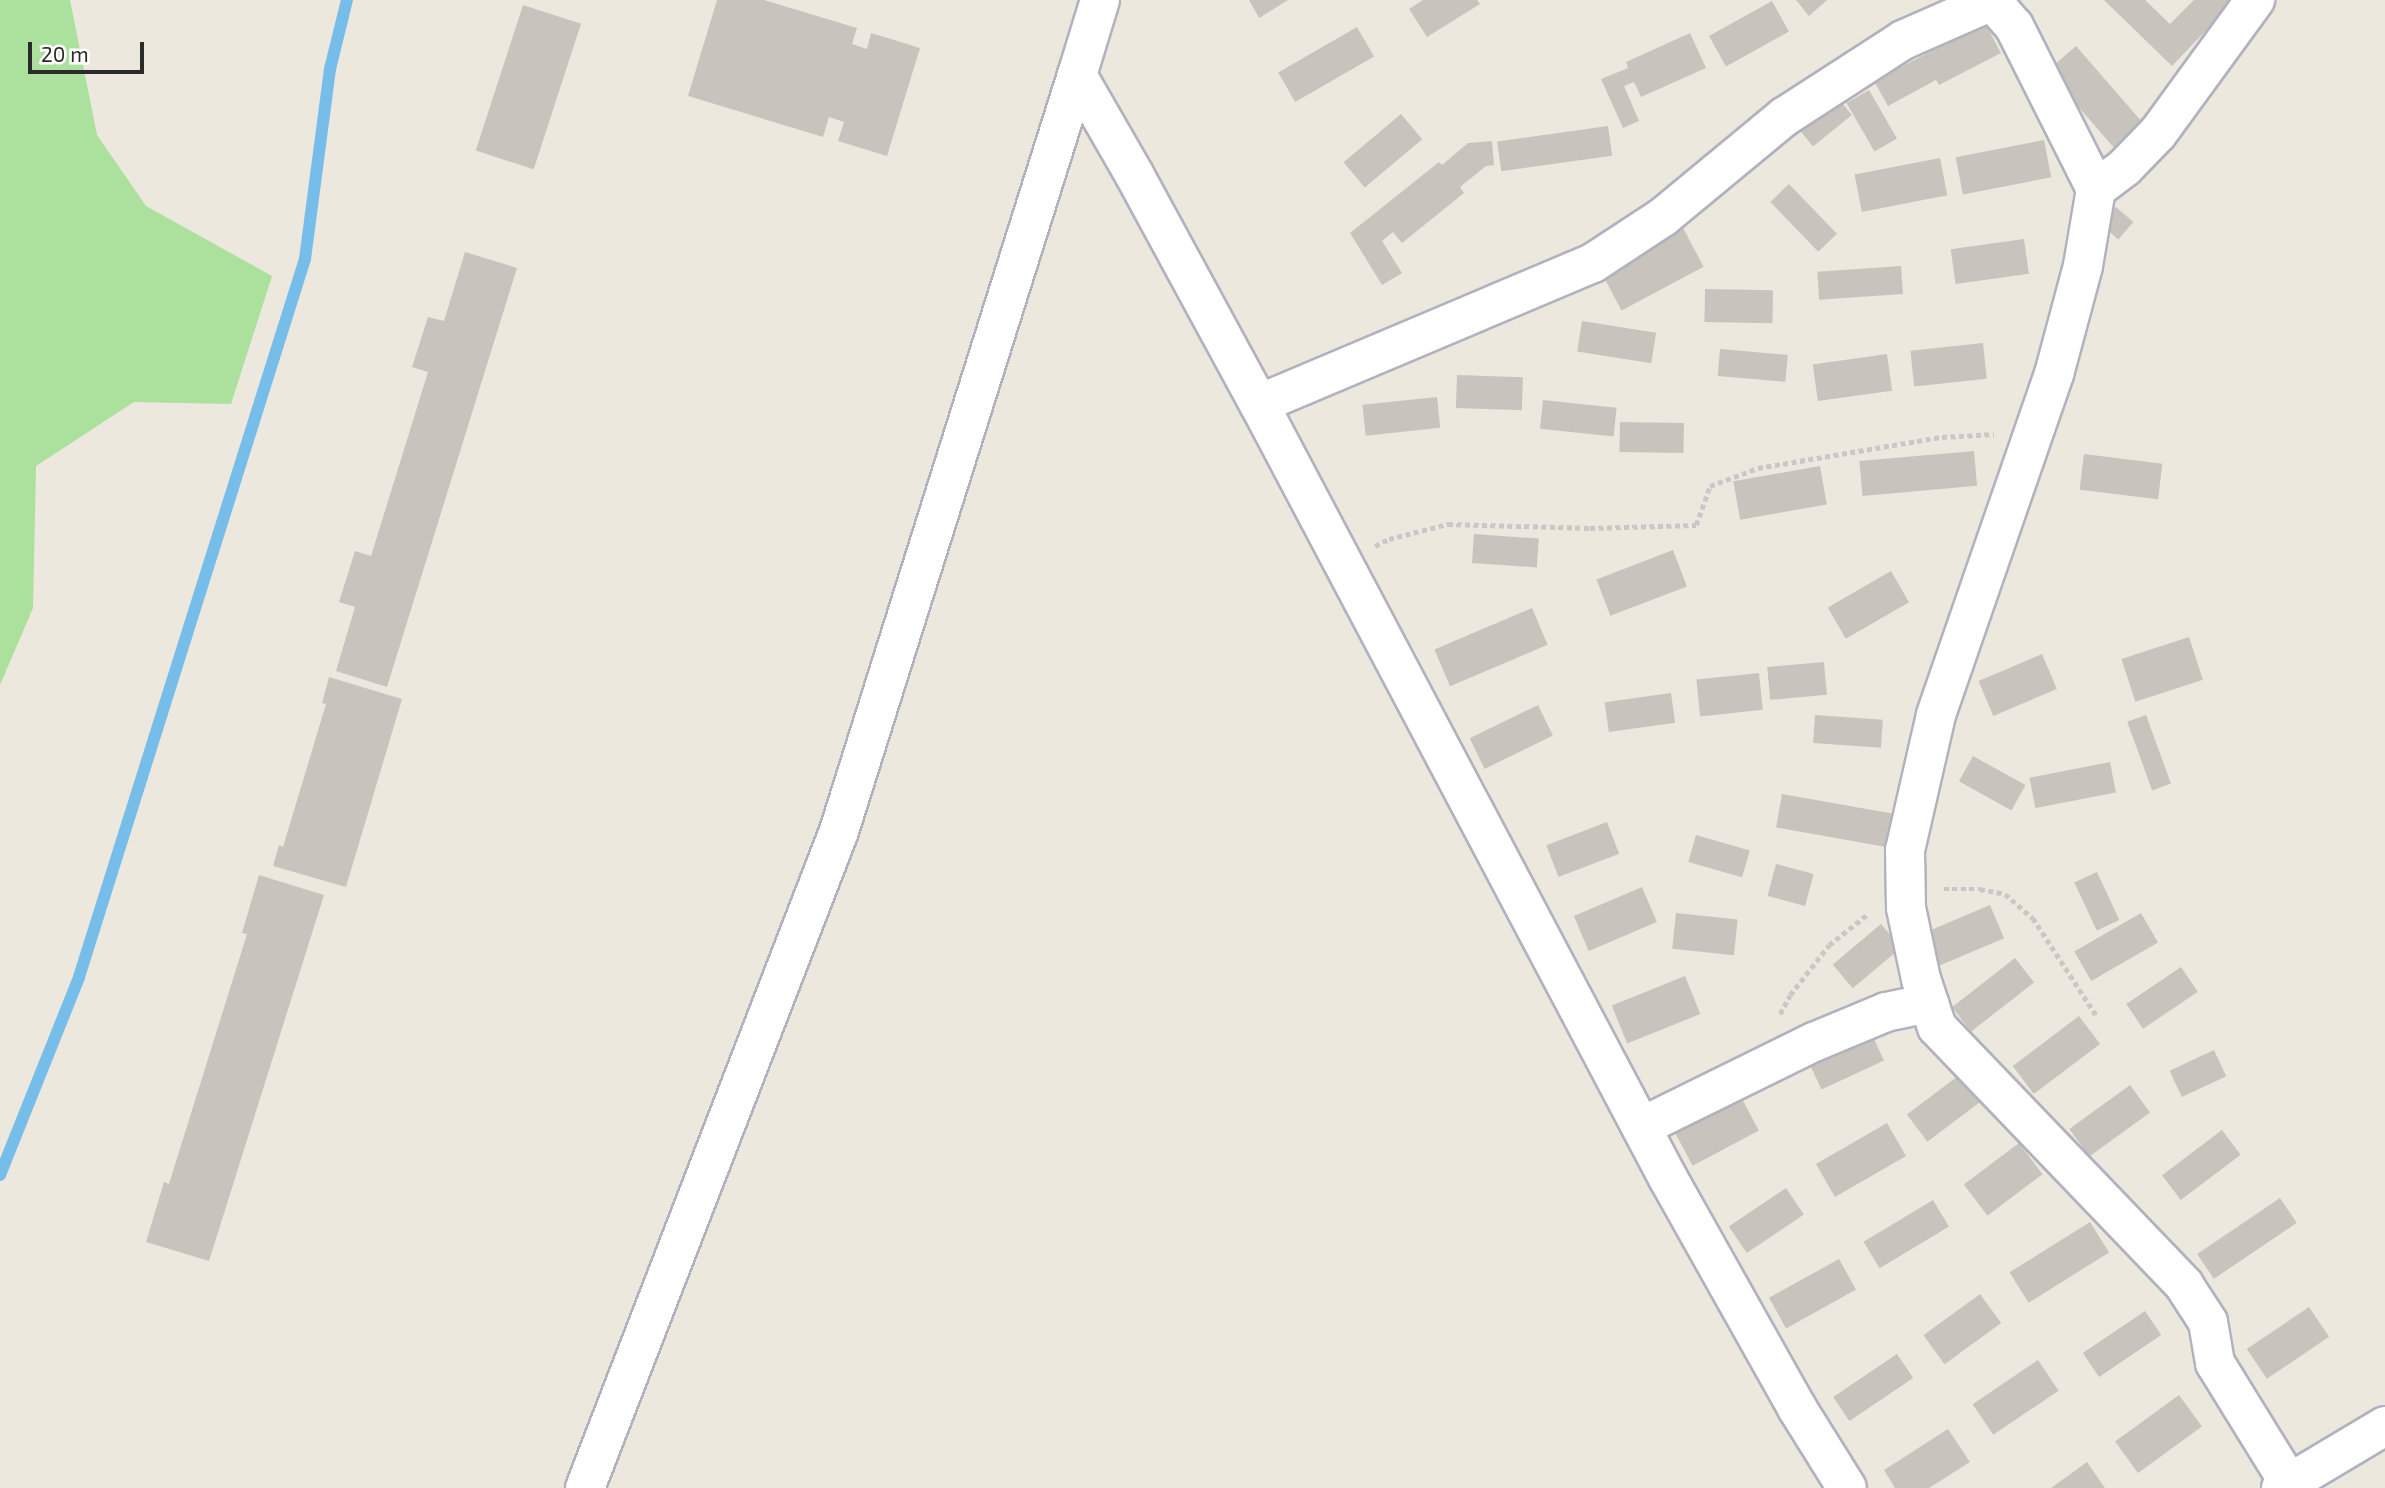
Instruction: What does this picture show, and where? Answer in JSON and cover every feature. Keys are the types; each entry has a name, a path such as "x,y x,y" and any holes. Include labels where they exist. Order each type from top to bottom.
{"street":[{"path":"585,1488 839,831 1100,0"},
{"path":"2096,189 2125,167 2158,133 2255,0"},
{"path":"1259,404 1593,263 1664,217 1753,140 1795,110 1903,40 1992,1 2014,26 2096,189 2083,266 2054,374 1936,715 1905,850 1906,908 1929,1003 1937,1027 2184,1285 2208,1322 2215,1363 2285,1486 2385,1426"},
{"path":"1077,75 1259,404 1641,1127 1797,1408 1847,1488"},
{"path":"1641,1127 1814,1042 1886,1012 1929,1003"}],"path":[{"path":"1343,562 1390,538 1448,524 1590,528 1696,525 1710,486 1758,468 1942,437 2034,431"}],"green space":[{"path":"0,0 70,0 97,135 146,206 272,276 231,404 134,402 36,466 33,608 0,685"}],"building":[{"path":"717,0 764,0 857,28 852,44 867,49 871,33 920,48 887,156 838,141 844,122 829,117 823,137 688,96"},
{"path":"1249,0 1288,0 1259,18"},
{"path":"1423,0 1477,0 1480,4 1427,37 1409,9"},
{"path":"1796,0 1827,0 1809,16"},
{"path":"2104,0 2145,0 2170,24 2194,0 2235,0 2172,66"},
{"path":"1772,1 1789,32 1726,67 1709,36"},
{"path":"523,5 581,24 534,169 476,151"},
{"path":"1985,23 2001,53 1939,85 1936,80 1888,106 1874,81"},
{"path":"1357,27 1374,56 1295,102 1278,72"},
{"path":"1690,33 1706,68 1641,97 1634,82 1624,86 1639,121 1623,128 1601,79 1628,68 1626,62"},
{"path":"2076,46 2145,125 2116,150 2047,71"},
{"path":"1869,90 1897,138 1874,151 1846,103"},
{"path":"1838,98 1852,115 1813,147 1799,129"},
{"path":"1401,114 1422,139 1365,187 1344,162"},
{"path":"1608,126 1612,156 1501,171 1497,142"},
{"path":"2044,140 2051,177 1963,194 1956,157"},
{"path":"1492,141 1494,165 1486,166 1460,187 1464,193 1402,243 1393,232 1382,241 1402,273 1382,285 1350,233 1439,162 1442,165 1468,143"},
{"path":"1940,158 1947,195 1862,212 1855,175"},
{"path":"1789,184 1837,234 1818,252 1770,202"},
{"path":"2116,207 2133,222 2118,239 2101,224"},
{"path":"1683,228 1704,267 1622,311 1601,272"},
{"path":"2024,239 2029,274 1956,284 1951,249"},
{"path":"465,252 517,268 387,687 336,671 355,607 339,602 355,551 371,556 428,372 412,367 428,317 444,321"},
{"path":"1901,266 1903,294 1819,300 1817,272"},
{"path":"1705,289 1773,290 1772,323 1704,322"},
{"path":"1582,321 1656,333 1651,363 1577,352"},
{"path":"1983,343 1987,379 1914,386 1910,351"},
{"path":"1720,349 1788,355 1785,382 1718,376"},
{"path":"1887,354 1892,391 1818,401 1813,364"},
{"path":"1457,375 1523,377 1522,410 1456,408"},
{"path":"1437,397 1440,428 1366,436 1362,405"},
{"path":"1543,400 1617,408 1614,437 1540,429"},
{"path":"1620,422 1684,423 1683,453 1619,452"},
{"path":"1974,451 1977,486 1862,496 1859,461"},
{"path":"2084,454 2162,464 2158,499 2080,490"},
{"path":"1820,466 1827,504 1740,520 1733,481"},
{"path":"1474,534 1539,539 1537,567 1472,563"},
{"path":"1673,550 1687,586 1610,616 1596,579"},
{"path":"1891,571 1909,602 1846,639 1828,608"},
{"path":"1532,608 1548,645 1450,686 1434,649"},
{"path":"2189,637 2203,680 2135,702 2121,659"},
{"path":"2042,654 2057,689 1993,716 1978,681"},
{"path":"1824,662 1827,695 1770,700 1767,667"},
{"path":"1759,673 1763,710 1700,716 1696,680"},
{"path":"329,677 402,699 346,887 273,866 279,845 283,847 326,704 322,703"},
{"path":"1671,693 1675,723 1609,732 1605,702"},
{"path":"1538,705 1553,736 1485,769 1470,738"},
{"path":"1815,715 1883,720 1881,748 1813,743"},
{"path":"2146,715 2171,784 2152,790 2127,722"},
{"path":"1973,756 2025,785 2011,810 1959,781"},
{"path":"2110,762 2116,792 2035,808 2030,778"},
{"path":"1782,794 1896,814 1890,848 1776,827"},
{"path":"1607,822 1619,854 1559,877 1546,845"},
{"path":"1696,835 1750,850 1742,877 1688,862"},
{"path":"1776,864 1814,874 1805,906 1767,896"},
{"path":"2097,872 2119,920 2097,931 2074,883"},
{"path":"259,875 324,895 209,1261 146,1242 164,1182 169,1184 247,934 242,933"},
{"path":"1642,887 1657,922 1589,951 1574,916"},
{"path":"1990,905 2004,938 1933,968 1919,935"},
{"path":"1676,913 1738,919 1734,955 1672,949"},
{"path":"2141,913 2158,942 2091,981 2074,952"},
{"path":"1881,924 1901,948 1853,988 1833,964"},
{"path":"2015,958 2034,982 1971,1032 1952,1007"},
{"path":"2181,967 2198,992 2143,1029 2126,1004"},
{"path":"1685,976 1700,1014 1627,1044 1612,1006"},
{"path":"2079,1016 2100,1044 2034,1094 2013,1066"},
{"path":"1868,1026 1884,1060 1822,1090 1805,1055"},
{"path":"2214,1050 2226,1076 2182,1097 2170,1071"},
{"path":"1966,1070 1986,1097 1927,1142 1907,1115"},
{"path":"2130,1085 2150,1113 2089,1157 2069,1129"},
{"path":"1741,1097 1759,1131 1693,1166 1675,1132"},
{"path":"1887,1123 1906,1156 1835,1197 1816,1164"},
{"path":"2222,1130 2241,1155 2181,1200 2162,1175"},
{"path":"2019,1143 2042,1174 1987,1216 1964,1185"},
{"path":"1786,1188 1804,1215 1747,1253 1729,1227"},
{"path":"2280,1198 2297,1223 2214,1279 2197,1254"},
{"path":"1933,1200 1949,1227 1880,1268 1864,1242"},
{"path":"2090,1222 2109,1253 2029,1303 2009,1272"},
{"path":"1839,1259 1856,1290 1786,1328 1769,1298"},
{"path":"1980,1294 2001,1323 1945,1364 1923,1335"},
{"path":"2309,1307 2329,1337 2267,1379 2247,1349"},
{"path":"2145,1311 2161,1335 2099,1377 2083,1353"},
{"path":"1897,1354 1913,1378 1849,1421 1833,1397"},
{"path":"2038,1360 2059,1391 1993,1435 1973,1404"},
{"path":"2179,1395 2202,1427 2138,1473 2115,1441"},
{"path":"1948,1429 1970,1462 1929,1488 1895,1488 1884,1470"},
{"path":"2087,1462 2105,1488 2051,1488"}],"waterway":[{"path":"0,1175 79,977 305,259 330,69 347,0"}]}
